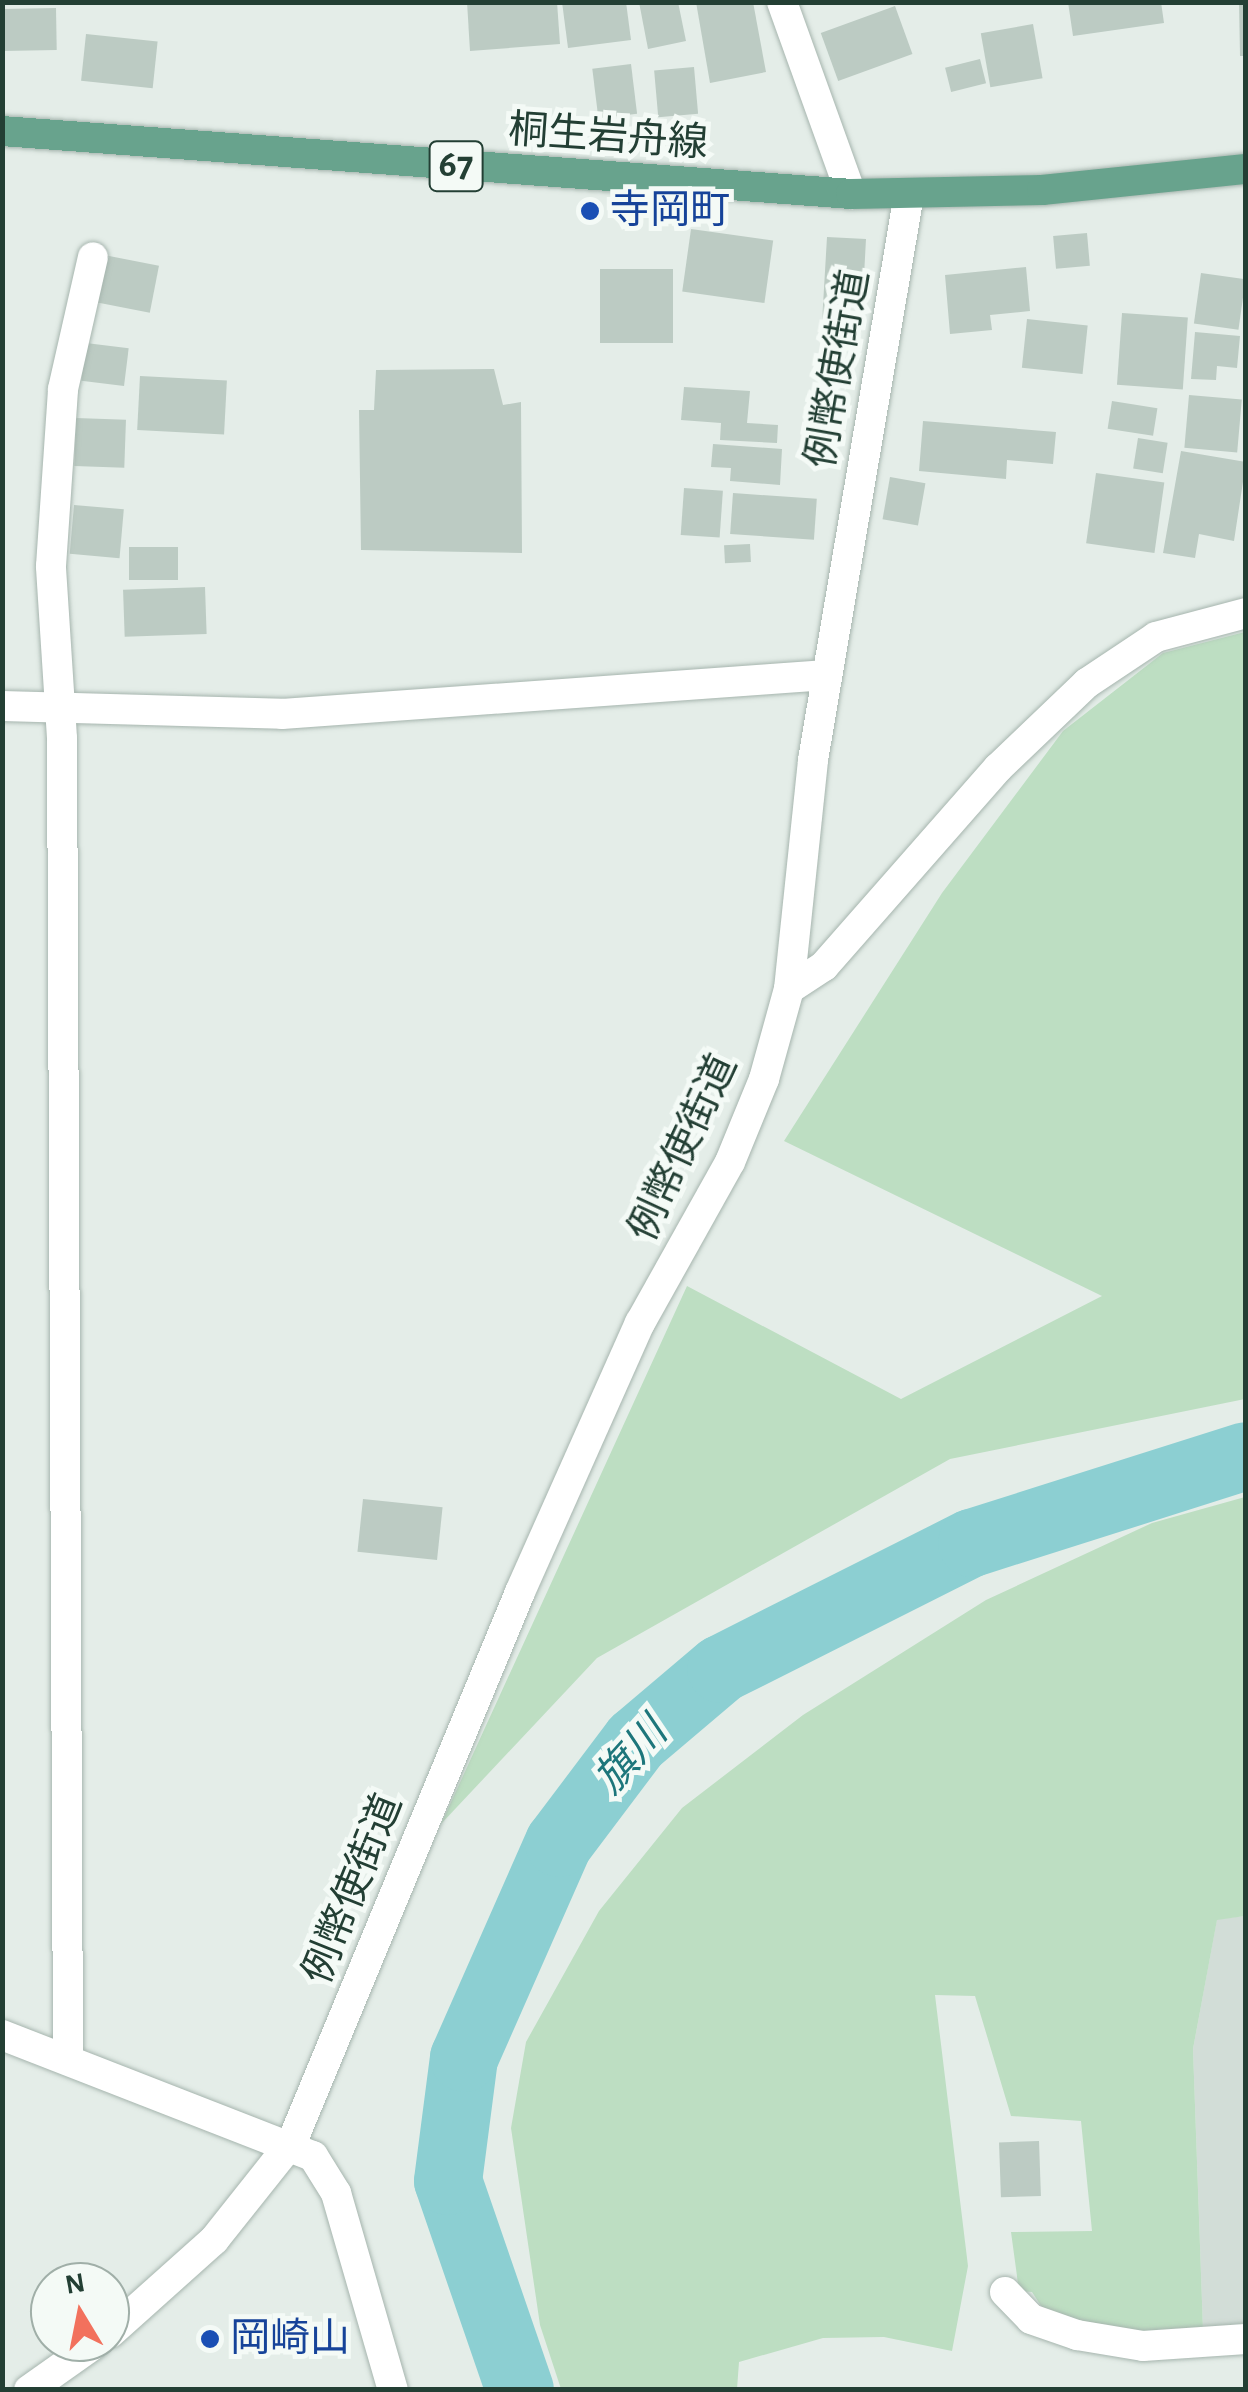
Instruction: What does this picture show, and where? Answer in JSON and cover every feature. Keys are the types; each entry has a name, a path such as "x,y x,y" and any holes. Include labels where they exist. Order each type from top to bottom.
{"main road":[{"name":"桐生岩舟線","path":"2,131 850,194 909,194"},
{"name":"67","path":"909,194 1246,169"}],"street":[{"path":"782,2 850,194"},
{"name":"例幣使街道","path":"130,2315 214,2240 292,2142 640,1323 730,1162 789,989 827,676 909,194"},
{"path":"68,2058 59,708 51,566 56,450 93,257"},
{"path":"789,989 824,966 998,768 1087,684 1156,638 1246,612"},
{"path":"2,706 282,714 827,676"},
{"path":"2,2036 292,2142 313,2156 336,2193 394,2390"},
{"path":"1005,2292 1031,2318 1077,2335 1143,2346 1246,2339"},
{"path":"29,2390 69,2362"}],"shaded area":[{"path":"1245,1916 1245,2323 1203,2330 1193,2049 1217,1919"}],"green space":[{"path":"1245,632 1245,1399 950,1459 597,1658 441,1824 687,1286 901,1399 1102,1296 784,1141 942,893 1063,731 1163,653"},
{"path":"1245,1497 1245,1916 1217,1920 1193,2049 1203,2330 1122,2331 1045,2312 1032,2292 1019,2291 1011,2232 1092,2231 1081,2121 1011,2116 975,1996 935,1995 968,2266 952,2351 884,2337 823,2338 739,2362 737,2389 561,2389 540,2325 511,2128 526,2042 599,1911 682,1808 803,1715 986,1600 1152,1523"}],"building":[{"path":"467,2 557,2 560,44 470,51"},
{"path":"562,2 626,2 631,40 568,48"},
{"path":"639,2 678,2 686,41 648,49"},
{"path":"696,2 753,2 766,72 710,83"},
{"path":"1068,2 1161,2 1164,23 1073,36"},
{"path":"1239,2 1246,2 1246,56 1240,56"},
{"path":"895,6 912,54 838,81 821,33"},
{"path":"56,8 57,50 3,51 2,9"},
{"path":"1033,24 1043,78 990,87 981,33"},
{"path":"86,34 158,42 153,88 81,81"},
{"path":"980,59 986,83 951,92 945,68"},
{"path":"631,64 637,114 598,118 592,69"},
{"path":"694,67 698,114 658,117 654,70"},
{"path":"691,229 773,241 764,303 682,291"},
{"path":"1087,233 1090,266 1056,269 1053,236"},
{"path":"827,237 866,239 864,276 850,276 846,341 821,339"},
{"path":"104,255 159,266 150,313 95,302"},
{"path":"1026,267 1030,311 990,315 992,330 950,334 945,275"},
{"path":"600,269 673,269 673,343 600,343"},
{"path":"1201,273 1246,279 1238,330 1194,324"},
{"path":"1122,313 1188,318 1183,389 1117,385"},
{"path":"1027,319 1088,325 1083,374 1022,368"},
{"path":"1195,332 1240,336 1237,368 1217,366 1216,380 1191,379"},
{"path":"86,343 129,348 124,386 81,381"},
{"path":"494,369 503,405 521,402 522,553 361,550 359,410 374,410 376,370"},
{"path":"140,376 227,381 224,434 137,430"},
{"path":"684,387 750,391 747,423 778,425 777,443 720,440 721,423 681,420"},
{"path":"1189,395 1242,400 1237,452 1184,448"},
{"path":"1112,401 1157,408 1153,436 1108,429"},
{"path":"76,418 126,420 124,468 74,466"},
{"path":"923,421 1056,432 1053,464 1007,460 1006,479 919,471"},
{"path":"1138,438 1168,443 1163,473 1133,469"},
{"path":"713,444 782,449 780,485 730,481 731,468 711,467"},
{"path":"1181,451 1246,462 1234,541 1199,534 1195,558 1163,553"},
{"path":"1096,473 1164,483 1154,553 1086,543"},
{"path":"890,477 925,483 918,526 883,519"},
{"path":"684,488 723,491 720,538 681,535"},
{"path":"733,493 817,499 814,540 730,534"},
{"path":"74,505 124,509 120,558 70,554"},
{"path":"750,544 751,562 725,563 724,545"},
{"path":"129,547 178,547 178,580 129,580"},
{"path":"205,587 207,634 125,637 123,590"},
{"path":"363,1499 443,1507 437,1560 357,1552"},
{"path":"1039,2141 1041,2196 1001,2197 999,2142"}],"waterway":[{"name":"旗川","path":"520,2390 448,2181 464,2058 559,1843 636,1741 721,1669 972,1543 1246,1456"}],"place":[{"name":"寺岡町","path":"590,211"},
{"name":"岡崎山","path":"210,2339"}]}
